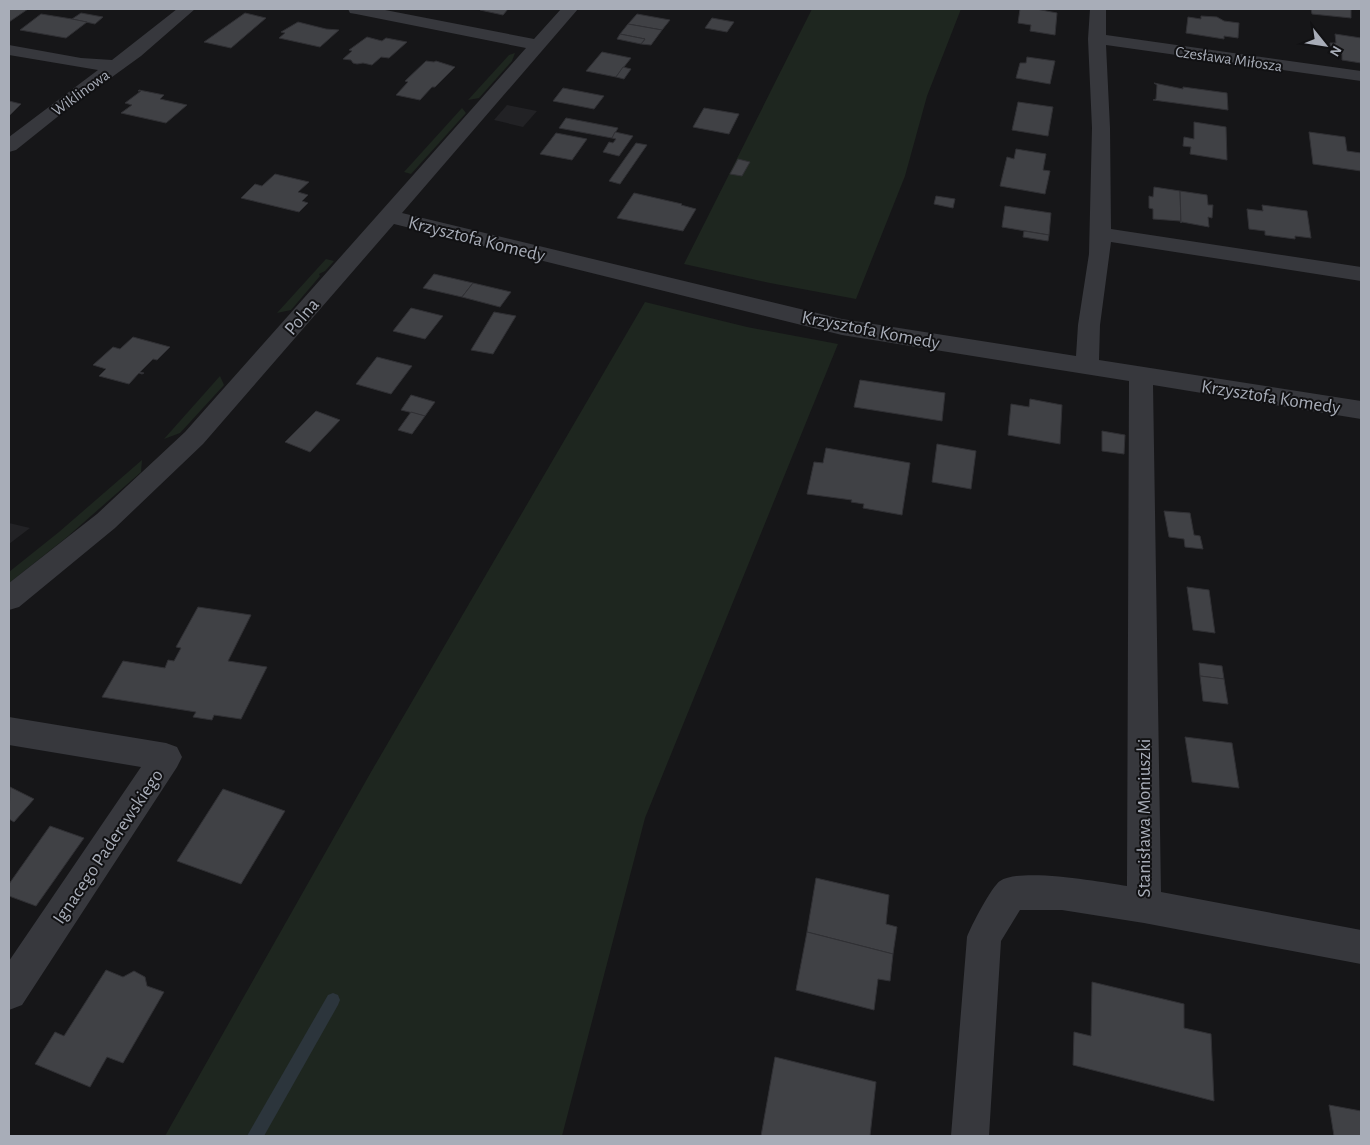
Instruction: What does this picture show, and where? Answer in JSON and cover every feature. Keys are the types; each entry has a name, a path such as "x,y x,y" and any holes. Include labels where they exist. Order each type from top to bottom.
{"street":[{"path":"114,66 135,52 187,9"},
{"path":"356,9 538,45"},
{"name":"Polna","path":"9,600 106,521 194,438 570,9"},
{"path":"1087,366 1089,325 1100,254 1101,128 1097,39 1098,9"},
{"name":"Czesława Miłosza","path":"1097,39 1361,76"},
{"name":"Wiklinowa","path":"9,50 81,63 114,66"},
{"name":"Wiklinowa","path":"9,146 114,66"},
{"name":"Krzysztofa Komedy","path":"388,216 842,326 1361,410"},
{"path":"1100,234 1361,274"},
{"name":"Stanisława Moniuszki","path":"970,1136 984,937 1011,893 1062,893 1144,906 1141,375"},
{"name":"Ignacego Paderewskiego","path":"9,730 166,757 9,992"},
{"path":"1144,906 1361,947"}],"shaded area":[{"path":"812,9 961,9 927,96 905,176 856,299 684,264"},
{"path":"515,53 512,61 479,98 468,100 509,55"},
{"path":"507,105 537,111 523,127 494,120"},
{"path":"462,108 466,113 411,174 404,172"},
{"path":"326,259 334,261 325,271 319,274 320,276 291,310 277,313"},
{"path":"645,302 747,327 838,344 645,818 562,1136 165,1136 371,772"},
{"path":"220,376 224,385 180,433 164,439"},
{"path":"142,460 141,472 67,537 9,583 9,572 59,532"},
{"path":"9,523 30,528 9,544"}],"building":[{"path":"9,9 28,9 9,22"},
{"path":"481,9 508,9 503,15"},
{"path":"1020,9 1036,9 1057,13 1055,35 1030,31 1031,25 1018,23"},
{"path":"1311,9 1351,9 1351,18 1312,14"},
{"path":"81,13 103,17 95,24 72,19"},
{"path":"245,13 266,18 231,48 204,42"},
{"path":"41,14 87,22 66,38 20,30"},
{"path":"637,14 670,20 662,30 628,24"},
{"path":"1201,16 1217,17 1224,21 1239,23 1238,38 1224,36 1224,39 1186,33 1188,17 1201,19"},
{"path":"712,18 734,22 727,32 705,28"},
{"path":"298,22 326,29 339,30 320,47 279,38 285,33 281,32"},
{"path":"628,24 662,30 651,45 641,44 645,39 620,34"},
{"path":"620,34 645,39 641,44 617,39"},
{"path":"1335,34 1361,38 1361,63 1342,60 1342,54 1331,52 1330,43 1336,43"},
{"path":"367,37 382,41 386,38 407,42 389,58 381,57 372,65 357,64 351,60 343,59 352,51 349,50"},
{"path":"602,52 631,58 616,77 586,71"},
{"path":"1027,57 1055,61 1050,84 1016,78 1020,63 1026,63"},
{"path":"426,61 436,61 455,67 420,100 396,95 408,82 405,81"},
{"path":"623,67 631,69 624,79 616,77"},
{"path":"1154,83 1183,89 1183,87 1227,93 1228,110 1153,100 1156,99 1157,85"},
{"path":"563,88 604,96 594,109 553,101"},
{"path":"139,90 164,95 160,99 187,105 166,123 121,113 132,105 125,103 141,91"},
{"path":"9,101 21,104 9,116"},
{"path":"1018,102 1053,107 1048,136 1012,130"},
{"path":"704,108 739,114 729,134 693,127"},
{"path":"566,118 618,128 612,138 559,128"},
{"path":"1194,122 1226,127 1227,160 1190,154 1191,147 1183,146 1184,137 1194,139"},
{"path":"615,132 633,136 619,156 603,152 609,142 613,143 616,139 612,138"},
{"path":"1309,132 1345,137 1347,151 1361,153 1361,171 1313,164"},
{"path":"556,133 587,139 572,160 540,154"},
{"path":"636,143 647,145 620,184 609,181"},
{"path":"1016,149 1046,154 1043,170 1050,171 1045,194 1000,186 1007,157 1014,159"},
{"path":"738,159 750,162 742,176 730,174"},
{"path":"275,174 309,182 298,192 308,195 302,201 308,203 299,212 241,198 255,184 262,186"},
{"path":"1154,187 1180,191 1181,223 1180,221 1153,219 1153,209 1149,208 1149,196 1153,197"},
{"path":"1180,191 1207,195 1208,205 1213,205 1212,218 1208,217 1209,227 1181,223"},
{"path":"634,193 696,209 683,231 617,218"},
{"path":"936,196 955,199 953,208 934,204"},
{"path":"1262,205 1307,211 1311,238 1295,236 1295,239 1265,235 1265,231 1249,229 1247,209 1263,211"},
{"path":"1005,206 1051,213 1049,235 1002,227"},
{"path":"1024,231 1049,235 1048,241 1023,237"},
{"path":"434,274 473,283 462,297 423,288"},
{"path":"473,283 511,292 500,307 462,297"},
{"path":"411,308 443,316 425,339 393,331"},
{"path":"494,312 516,316 493,354 471,350"},
{"path":"133,337 170,347 157,360 153,359 140,372 144,373 139,373 129,384 99,376 106,369 93,365 113,347 120,349"},
{"path":"377,357 412,366 391,394 356,384"},
{"path":"860,380 945,393 942,421 854,407"},
{"path":"411,395 435,402 425,416 401,410"},
{"path":"1030,399 1062,405 1060,444 1008,435 1011,404 1029,407"},
{"path":"316,411 340,420 310,452 285,442"},
{"path":"411,412 425,416 412,434 398,430"},
{"path":"1102,431 1125,435 1124,454 1102,451"},
{"path":"937,444 976,451 971,489 932,482"},
{"path":"826,448 910,463 902,515 863,508 864,504 851,502 852,500 807,494 814,462 823,463"},
{"path":"1164,511 1190,513 1194,535 1200,536 1203,549 1185,547 1184,539 1169,537"},
{"path":"1187,587 1209,590 1215,633 1193,630"},
{"path":"198,607 251,615 228,661 267,667 241,719 214,715 212,720 193,717 196,712 102,697 123,661 165,668 168,660 174,661 181,648 176,647"},
{"path":"1199,663 1222,666 1224,679 1200,676"},
{"path":"1200,676 1224,679 1228,704 1203,701"},
{"path":"1185,737 1232,743 1239,788 1192,782"},
{"path":"10,787 34,799 14,822 9,819"},
{"path":"223,789 285,811 241,884 177,861"},
{"path":"50,826 84,838 36,906 9,896 9,884"},
{"path":"816,878 889,895 886,924 897,927 893,954 807,932"},
{"path":"807,932 893,954 890,981 878,979 874,1010 796,990"},
{"path":"106,970 123,977 134,971 145,977 147,986 164,992 123,1063 107,1057 90,1087 35,1064 55,1032 64,1036"},
{"path":"1092,982 1184,1004 1184,1028 1211,1034 1214,1101 1073,1065 1074,1032 1091,1036"},
{"path":"775,1057 876,1082 870,1136 761,1136"},
{"path":"1329,1105 1361,1111 1361,1136 1334,1136"}],"waterway":[{"path":"255,1136 333,1000"}]}
